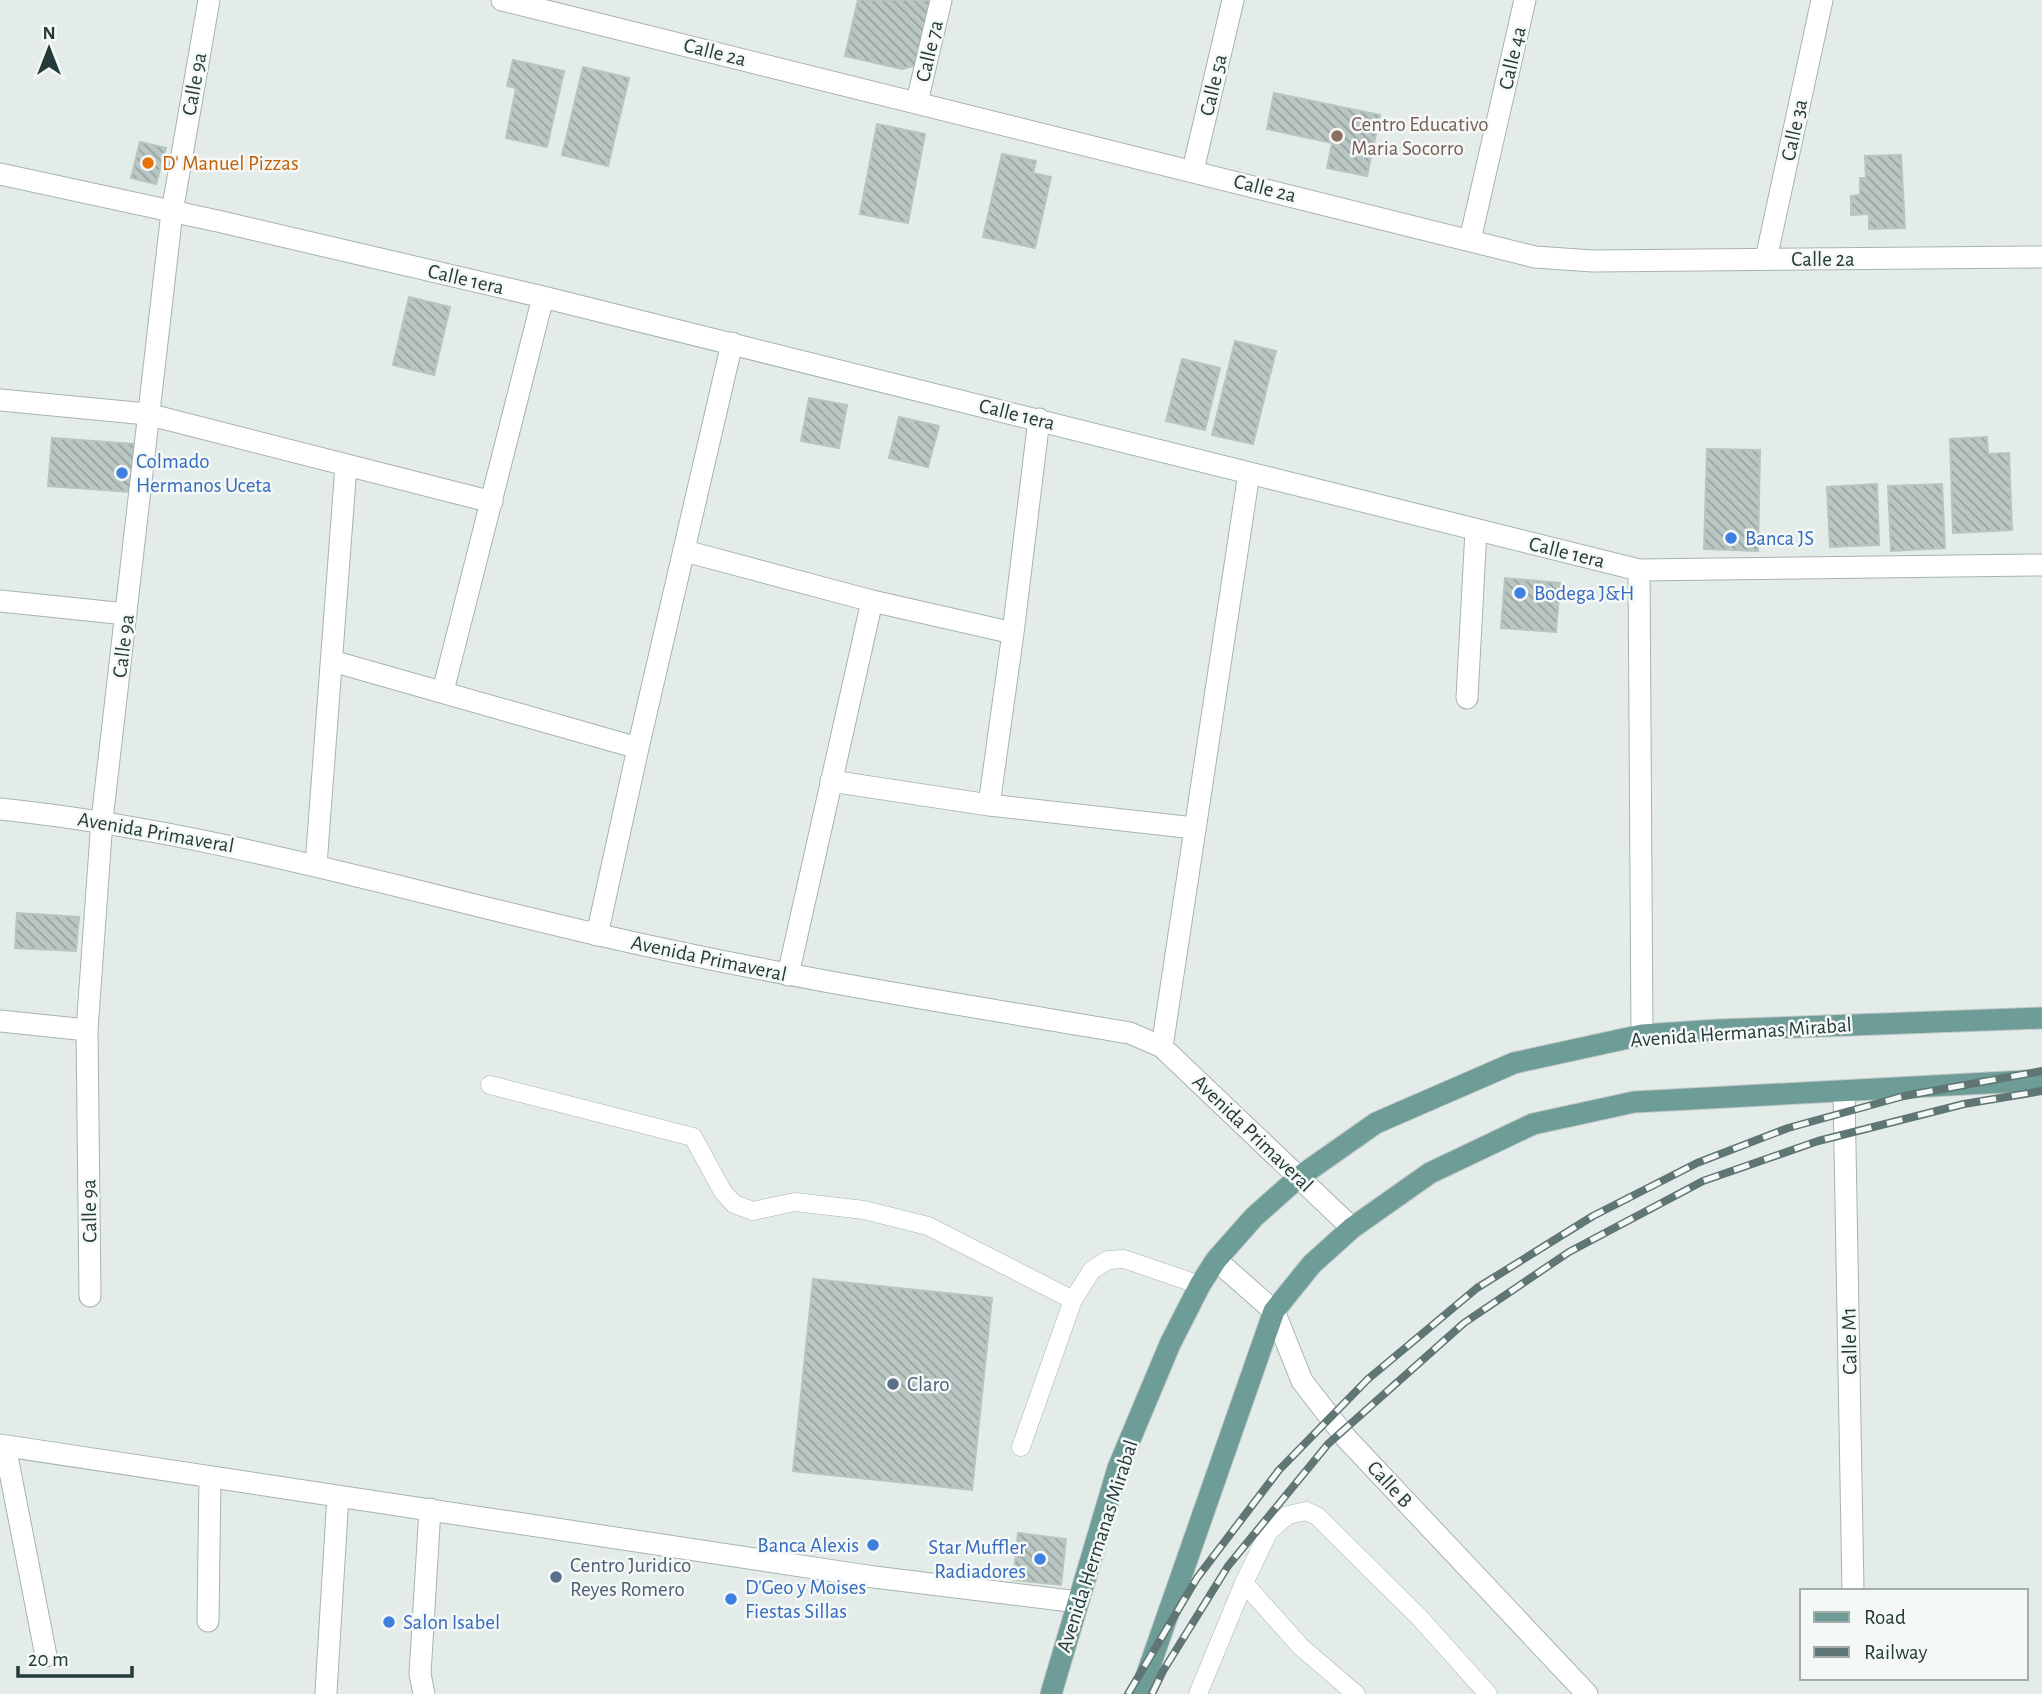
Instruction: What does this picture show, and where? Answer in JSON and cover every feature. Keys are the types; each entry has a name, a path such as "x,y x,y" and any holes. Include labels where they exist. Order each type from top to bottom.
{"main road":[{"name":"Avenida Hermanas Mirabal","path":"1051,1694 1118,1468 1170,1345 1200,1285 1216,1260 1254,1217 1299,1177 1376,1123 1514,1063 1642,1035 2042,1018"},
{"path":"1140,1694 1274,1311 1312,1264 1352,1228 1430,1172 1533,1124 1634,1102 2042,1080"}],"street":[{"name":"Calle 9a","path":"90,1296 87,1030 102,820 172,212 209,0"},
{"name":"Calle 2a","path":"502,0 1535,257 1564,260 2042,257"},
{"name":"Calle 7a","path":"917,102 941,0"},
{"name":"Calle 5a","path":"1193,170 1233,0"},
{"name":"Calle 4a","path":"1470,240 1525,0"},
{"name":"Calle 3a","path":"1766,259 1822,0"},
{"name":"Calle 1era","path":"0,174 543,297 1639,570 2042,565"},
{"path":"443,691 543,297"},
{"path":"597,935 732,343"},
{"path":"0,400 147,414 492,502"},
{"path":"989,805 1039,419"},
{"path":"316,865 346,466"},
{"path":"1162,1047 1249,473"},
{"path":"1467,698 1476,530"},
{"path":"685,551 872,601 1013,633"},
{"path":"1639,570 1642,1035"},
{"path":"0,601 126,614"},
{"path":"788,975 872,601"},
{"path":"332,660 638,748"},
{"path":"831,781 989,805 1194,828"},
{"name":"Avenida Primaveral","path":"0,808 102,820 253,850 597,935 788,975 1130,1033 1162,1047 1352,1228"},
{"path":"0,1021 87,1030"},
{"name":"Calle M1","path":"1844,1092 1853,1589"},
{"name":"Calle B","path":"1216,1260 1274,1311 1302,1381 1347,1439 1587,1694"},
{"path":"46,1656 2,1445 874,1577 1078,1602"},
{"path":"208,1621 210,1477"},
{"path":"326,1692 338,1496"},
{"path":"424,1694 420,1674 430,1510"}],"lane":[{"path":"490,1085 692,1136 723,1192 734,1203 753,1211 795,1202 864,1210 928,1226 990,1260 1073,1300"},
{"path":"1021,1447 1073,1300 1092,1270 1108,1260 1124,1258 1200,1285"},
{"path":"1198,1694 1244,1583 1269,1531 1288,1515 1306,1511 1317,1516 1419,1617 1488,1694"},
{"path":"1244,1583 1301,1647 1356,1694"}],"building":[{"path":"858,0 933,0 920,57 913,66 902,69 845,56"},
{"path":"513,60 564,71 547,147 506,138 516,88 507,86"},
{"path":"583,67 629,78 608,166 562,155"},
{"name":"Centro Educativo Maria Socorro","path":"1274,93 1380,115 1367,176 1327,168 1332,143 1267,129"},
{"path":"877,124 925,134 908,223 860,214"},
{"name":"D' Manuel Pizzas","path":"140,142 166,148 156,184 131,178"},
{"path":"1002,154 1036,161 1033,173 1051,177 1035,248 983,237"},
{"path":"1901,155 1905,228 1869,229 1869,214 1851,215 1851,196 1860,195 1860,178 1866,178 1865,156"},
{"path":"409,297 450,307 434,375 393,365"},
{"path":"1235,341 1276,351 1253,444 1212,435"},
{"path":"1182,359 1220,368 1205,430 1166,421"},
{"path":"809,398 847,405 839,448 801,441"},
{"path":"899,417 939,426 928,467 889,458"},
{"path":"1987,437 1988,454 2009,453 2012,530 1953,533 1950,439"},
{"path":"52,438 134,444 131,492 48,486"},
{"path":"1707,449 1760,450 1758,551 1704,549"},
{"path":"1877,484 1879,545 1830,547 1827,487"},
{"path":"1942,484 1945,548 1891,551 1888,486"},
{"path":"1505,578 1560,583 1556,632 1501,628"},
{"path":"17,913 79,917 76,951 15,948"},
{"name":"Claro","path":"813,1279 992,1298 972,1490 793,1471"},
{"name":"Star Muffler Radiadores","path":"1018,1533 1066,1539 1061,1585 1013,1580"}],"railway":[{"path":"1128,1694 1197,1578 1279,1470 1368,1379 1477,1288 1593,1216 1697,1163 1788,1128 1904,1096 2042,1071"},
{"path":"1152,1694 1163,1671 1228,1566 1328,1444 1464,1323 1569,1252 1703,1181 1818,1141 1964,1104 2042,1091"}],"place":[{"name":"Centro Educativo Maria Socorro","path":"1337,136"},
{"name":"D' Manuel Pizzas","path":"148,163"},
{"name":"Colmado Hermanos Uceta","path":"122,473"},
{"name":"Banca JS","path":"1731,538"},
{"name":"Bodega J&H","path":"1520,593"},
{"name":"Claro","path":"893,1384"},
{"name":"Banca Alexis","path":"873,1545"},
{"name":"Star Muffler Radiadores","path":"1040,1559"},
{"name":"Centro Juridico Reyes Romero","path":"556,1577"},
{"name":"D'Geo y Moises Fiestas Sillas","path":"731,1599"},
{"name":"Salon Isabel","path":"389,1622"}]}
